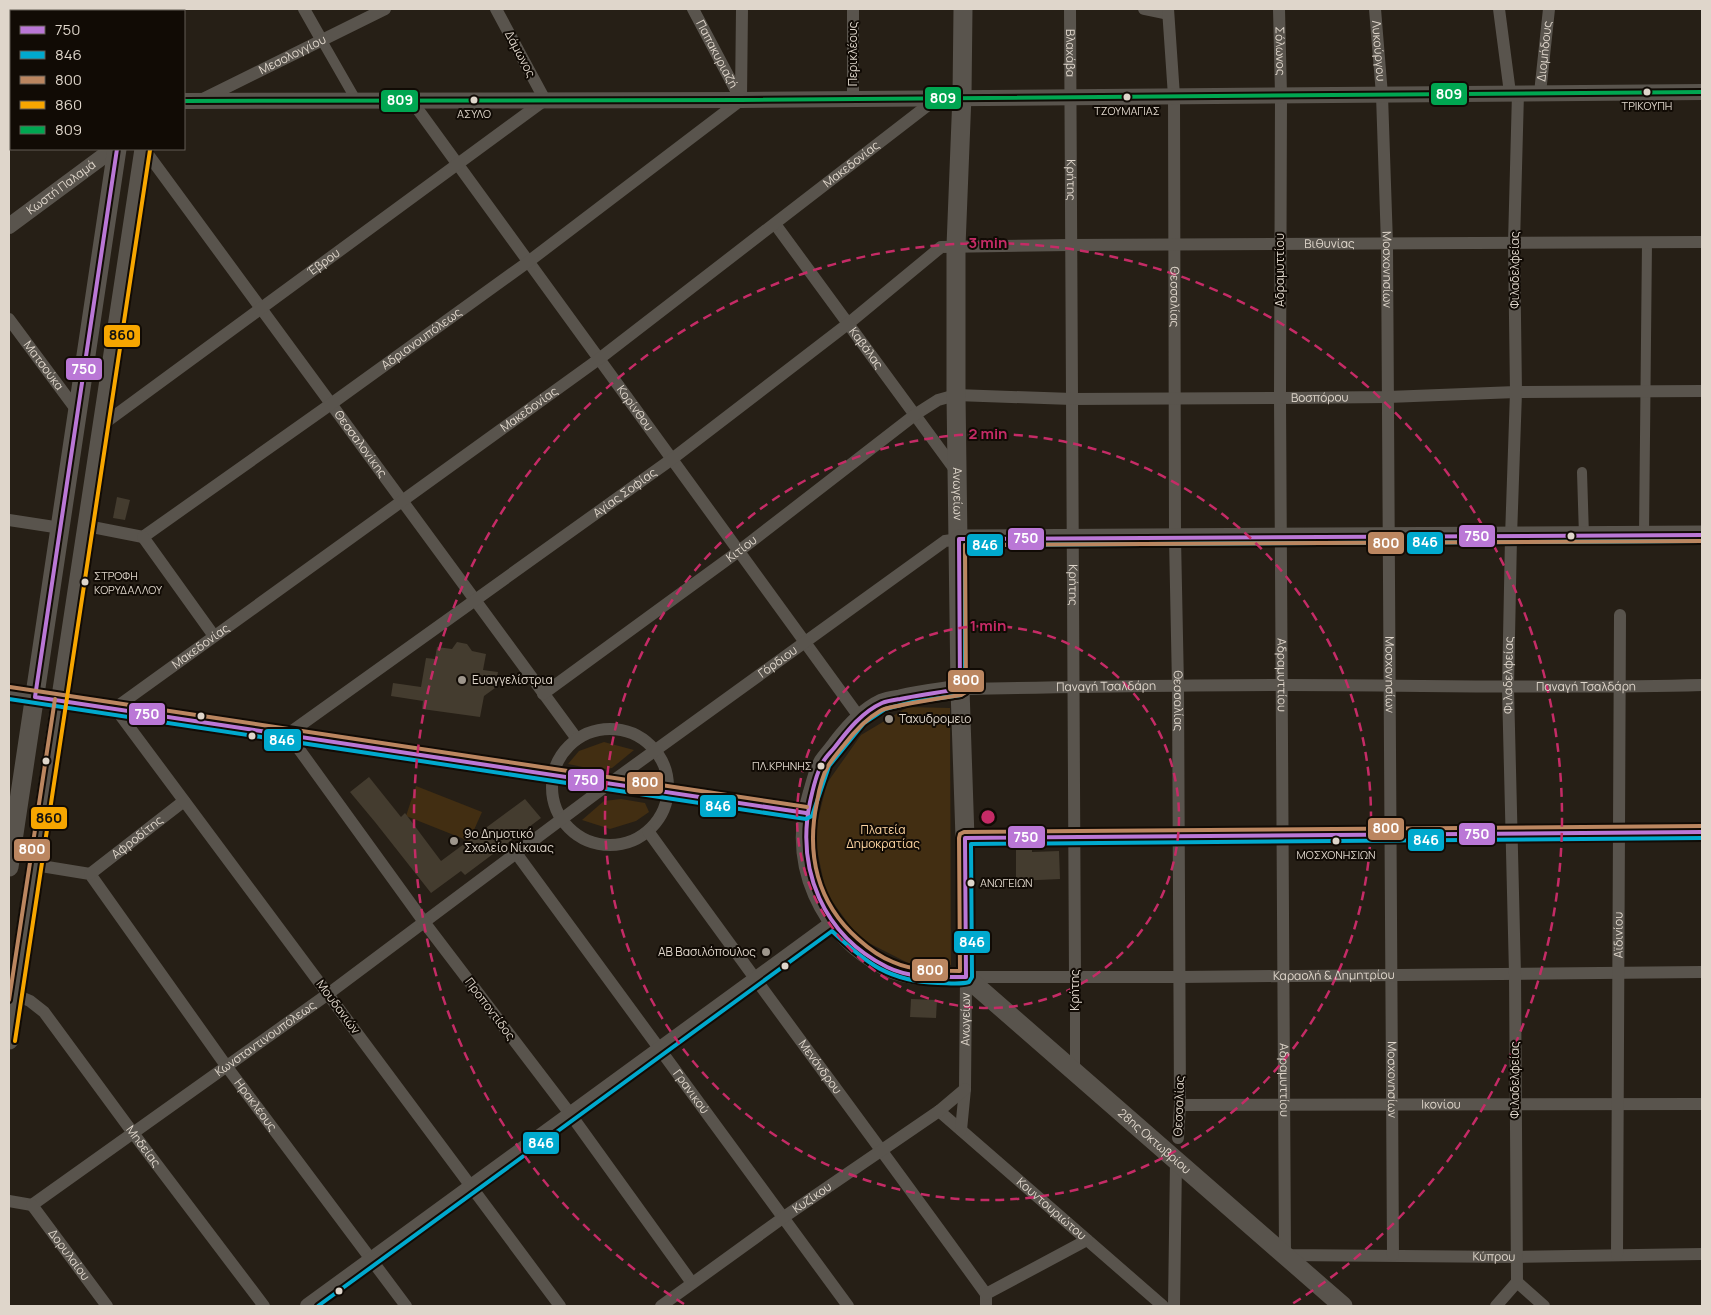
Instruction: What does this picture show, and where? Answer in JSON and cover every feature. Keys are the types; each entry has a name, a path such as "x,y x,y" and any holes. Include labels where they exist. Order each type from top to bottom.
{"main road":[{"name":"Ανωγείων","path":"963,9 962,98 956,246 958,473 952,540 965,838 966,978"},
{"path":"9,865 61,528 115,150"},
{"path":"9,1040 144,150"},
{"path":"952,540 1702,535"},
{"path":"960,689 912,696 882,703 860,718 823,762 806,813 804,844 807,867 817,895 833,923 861,950 887,967 920,976 966,978"},
{"path":"965,838 1702,832"},
{"name":"28ης Οκτωβρίου","path":"966,978 1343,1306"}],"street":[{"path":"304,9 356,100"},
{"name":"Μεσολογγίου","path":"200,100 320,39 385,9"},
{"name":"Δάμωνος","path":"496,9 544,100"},
{"name":"Παπακυριαζή","path":"693,9 742,100"},
{"path":"742,9 742,100"},
{"name":"Περικλέους","path":"853,9 853,99"},
{"name":"Βλαχάβα","path":"1070,9 1070,97"},
{"path":"1144,9 1168,11"},
{"name":"Σόλωνος","path":"1279,9 1280,96"},
{"name":"Λυκούργου","path":"1375,9 1382,95"},
{"name":"Φιλαδελφείας","path":"1498,9 1514,93 1516,392 1508,688 1516,974 1517,1282"},
{"name":"Διομήδους","path":"1540,93 1549,9"},
{"name":"Θεσσαλίας","path":"1168,11 1174,96 1175,538 1180,977 1180,1105 1176,1161 1174,1306"},
{"path":"185,101 742,100 1702,92"},
{"name":"Μοσχονησίων","path":"1382,95 1387,244 1393,1255"},
{"name":"Αδραμυττίου","path":"1280,96 1285,1255"},
{"name":"Κρήτης","path":"1070,97 1075,1073"},
{"name":"Μακεδονίας","path":"115,708 599,359 936,98"},
{"name":"Κορίνθου","path":"411,100 860,718"},
{"name":"Έβρου","path":"102,425 544,100"},
{"name":"Αδριανουπόλεως","path":"143,537 528,262 742,100"},
{"name":"Κωστή Παλαμά","path":"9,226 114,150"},
{"name":"Θεσσαλονίκης","path":"145,150 577,740"},
{"name":"Καβάλας","path":"775,224 849,322 958,473"},
{"path":"1644,536 1647,242"},
{"name":"Βιθυνίας","path":"956,246 1702,242"},
{"name":"Αγίας Σοφίας","path":"288,734 672,459 849,322 942,247 956,246"},
{"name":"Ματσούκα","path":"9,319 78,412"},
{"name":"Βοσπόρου","path":"938,400 956,395 1072,399 1280,398 1388,397 1516,392 1702,391"},
{"name":"Κιτίου","path":"544,694 739,551 916,414 938,400"},
{"path":"1582,472 1584,536"},
{"path":"9,520 61,528"},
{"path":"87,526 143,537 214,636"},
{"name":"Γόρδιου","path":"610,783 805,642 952,540"},
{"name":"Αϊδινίου","path":"1617,1255 1620,615"},
{"name":"Παναγή Τσαλδάρη","path":"960,689 1283,685 1508,688 1702,686"},
{"path":"9,693 806,813"},
{"name":"Μουδανιών","path":"115,708 560,1306"},
{"path":"600,730 625,730 645,740 656,750 667,772 669,792 662,813 648,831 621,844 601,845 575,834 561,820 554,800 553,775 562,755 577,740 600,730"},
{"name":"Προποντίδος","path":"288,734 424,922 571,1115 692,1284"},
{"name":"Κωνσταντινουπόλεως","path":"32,1204 328,994 610,783"},
{"name":"Αφροδίτης","path":"90,874 184,801"},
{"name":"Μενάνδρου","path":"648,831 755,980 882,1150 986,1300"},
{"name":"Γρανικού","path":"516,853 848,1306"},
{"path":"35,865 90,874"},
{"name":"Ηρακλέους","path":"90,874 227,1067 406,1306"},
{"path":"308,1306 833,923"},
{"name":"Καραολή & Δημητρίου","path":"966,978 1702,972"},
{"name":"Ανωγείων","path":"961,1130 965,1089 966,978"},
{"name":"Μηδείας","path":"16,995 30,1001 44,1012 133,1134 264,1306"},
{"name":"Κυζίκου","path":"661,1306 784,1217 939,1111 965,1089"},
{"name":"Ικονίου","path":"1180,1105 1702,1104"},
{"name":"Κουντουριώτου","path":"939,1111 1163,1306"},
{"path":"9,1201 32,1204"},
{"name":"Δορυλαίου","path":"32,1204 107,1306"},
{"path":"986,1300 1087,1240"},
{"name":"Κύπρου","path":"1285,1255 1516,1257 1702,1254"},
{"path":"1496,1306 1517,1282 1544,1306"}],"green space":[{"name":"Πλατεία Δημοκρατίας","path":"908,707 950,708 951,965 908,963 859,938 826,893 814,835 827,783 861,735"},
{"path":"604,742 634,750 612,768 597,770 568,764 579,751"},
{"path":"416,786 482,812 469,841 406,816"},
{"path":"621,799 645,803 649,812 636,821 610,829 582,820 604,801"}],"building":[{"path":"117,497 130,500 125,520 113,518"},
{"name":"Ευαγγελίστρια","path":"457,642 467,644 472,651 486,654 483,670 498,672 495,688 484,696 480,717 422,709 423,701 391,696 393,683 421,687 426,658 435,659 437,647 452,649"},
{"path":"369,777 401,817 405,813 441,861 525,799 541,818 465,875 461,871 431,893 350,792"},
{"path":"1016,849 1032,849 1032,852 1059,851 1060,879 1016,881"},
{"path":"911,999 937,1000 936,1018 910,1017"}],"transit line":[{"name":"809","path":"185,101 741,100 1702,92"},
{"name":"750","path":"117,150 35,697 806,813"},
{"name":"860","path":"15,1041 150,150"},
{"name":"750","path":"1702,535 959,539 960,689 882,703 868,711 850,728 827,756 817,776 810,802 807,852 811,876 819,898 831,919 846,937 865,954 887,967 906,974 966,977 965,838 1702,832"},
{"name":"846","path":"9,699 806,819 812,816 829,766 864,723 885,709 913,702 961,695 965,692 965,545 1702,541"},
{"name":"800","path":"1702,541 965,545 966,692 961,695 885,709 860,726 834,757 824,774 817,802 813,840 814,859 824,894 844,925 858,939 879,955 901,965 925,970 960,971 959,838 960,834 964,832 1702,826"},
{"name":"800","path":"10,687 807,807"},
{"name":"800","path":"9,1000 55,699"},
{"name":"846","path":"318,1306 832,931 856,953 880,969 892,974 921,982 954,984 969,982 972,977 971,844 1702,838"}],"place":[{"name":"ΤΡΙΚΟΥΠΗ","path":"1647,92"},
{"name":"ΤΖΟΥΜΑΓΙΑΣ","path":"1127,97"},
{"name":"ΑΣΥΛΟ","path":"474,100"},
{"name":"ΣΤΡΟΦΗ ΚΟΡΥΔΑΛΛΟΥ","path":"85,582"},
{"name":"Ευαγγελίστρια","path":"462,680"},
{"name":"Ταχυδρομειο","path":"889,719"},
{"name":"ΠΛ.ΚΡΗΝΗΣ","path":"821,766"},
{"name":"9o Δημοτικό Σχολείο Νίκαιας","path":"454,841"},
{"name":"ΜΟΣΧΟΝΗΣΙΩΝ","path":"1336,841"},
{"name":"ΑΝΩΓΕΙΩΝ","path":"971,883"},
{"name":"ΑΒ Βασιλόπουλος","path":"766,952"}]}
